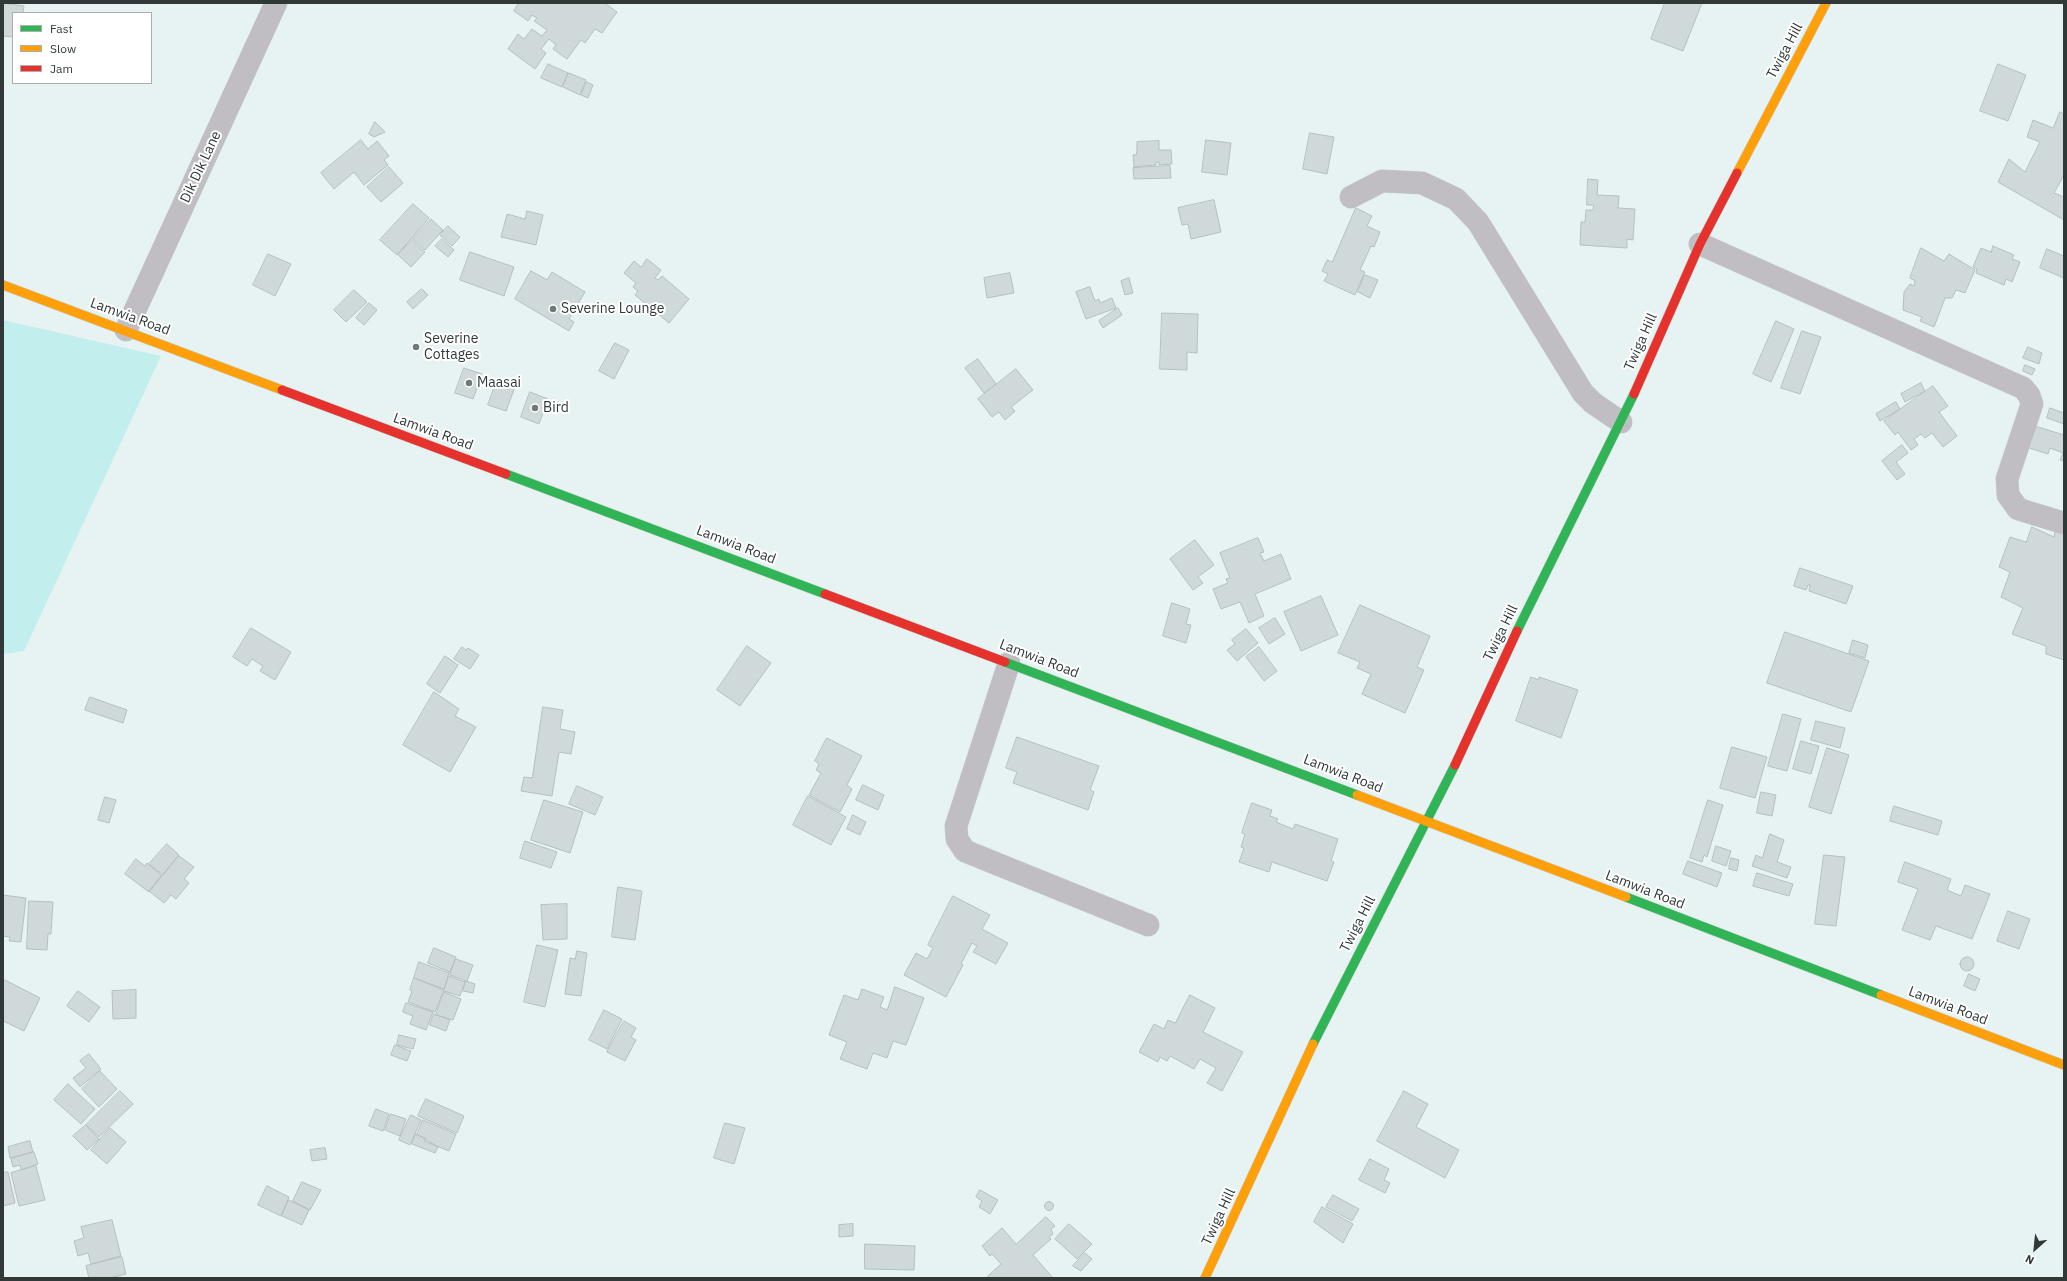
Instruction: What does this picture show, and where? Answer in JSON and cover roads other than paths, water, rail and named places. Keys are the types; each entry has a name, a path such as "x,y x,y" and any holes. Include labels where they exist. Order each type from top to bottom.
{"street":[{"name":"Dik Dik Lane","path":"126,330 276,3"},
{"name":"Twiga Hill","path":"1206,1278 1317,1035 1427,821 1464,746 1504,656 1621,422 1700,244 1826,3"},
{"path":"1351,196 1382,181 1422,183 1456,199 1478,222 1584,394 1593,403 1621,422"},
{"path":"1700,244 2023,388 2029,395 2032,404 2007,479 2008,495 2018,509 2064,523"},
{"name":"Lamwia Road","path":"3,285 126,330 1427,821 2064,1065"},
{"path":"1009,663 956,826 957,839 965,851 1148,925"}],"place":[{"name":"Severine Lounge","path":"553,309"},
{"name":"Severine Cottages","path":"416,347"},
{"name":"Maasai","path":"469,383"},
{"name":"Bird","path":"535,408"}]}
